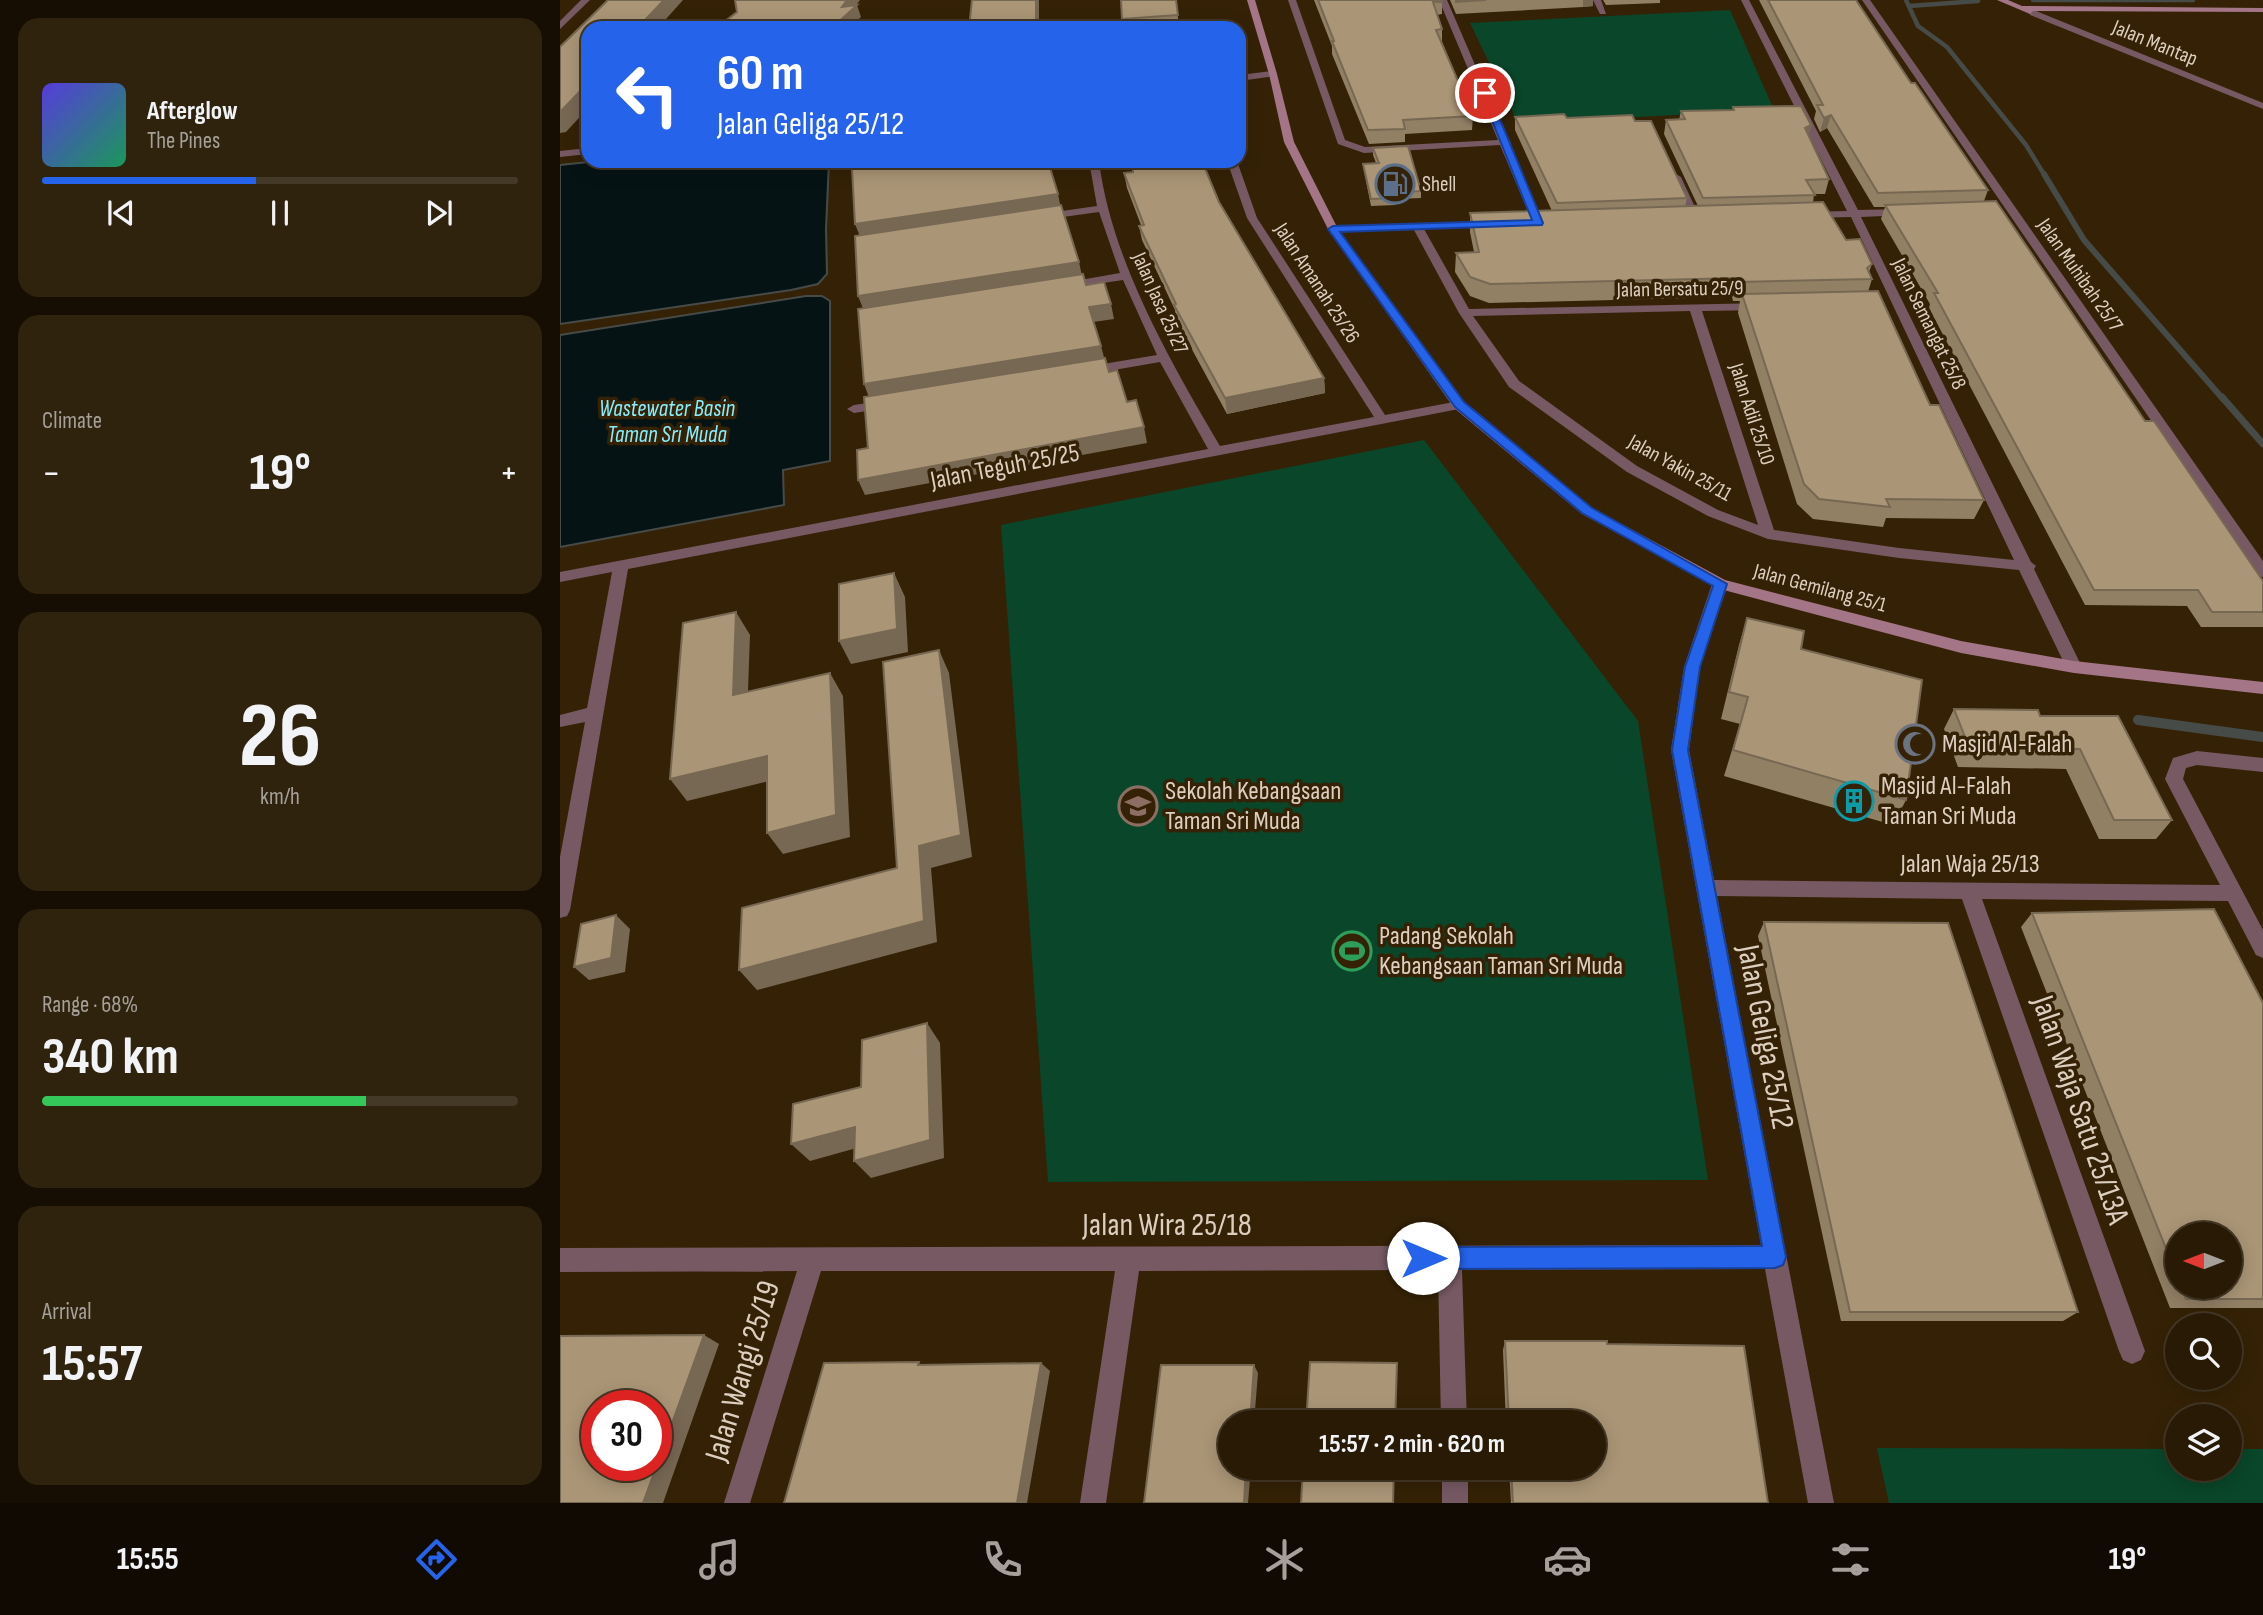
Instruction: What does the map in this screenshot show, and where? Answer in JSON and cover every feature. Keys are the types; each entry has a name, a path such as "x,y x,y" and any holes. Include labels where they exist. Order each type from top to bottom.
{"street":[{"path":"560,26 586,0"},
{"name":"Jalan Gemilang 25/1","path":"1251,0 1273,74 1289,142 1333,229 1460,405 1587,510 1720,584 1961,647 2074,667 2263,688"},
{"path":"1292,0 1341,142 1364,150 1506,142"},
{"path":"1443,0 1506,142 1533,223 1551,223"},
{"path":"1597,0 1602,12"},
{"name":"Jalan Semangat 25/8","path":"1745,0 1854,213 1890,303 2028,566 2074,667"},
{"name":"Jalan Muhibah 25/7","path":"1866,0 2263,572"},
{"path":"2001,0 2025,7 2263,10"},
{"name":"Jalan Mantap","path":"2025,7 2263,106"},
{"path":"1246,77 1273,74"},
{"path":"560,154 581,151"},
{"name":"Jalan Jasa 25/27","path":"1095,168 1104,208 1126,276 1162,358 1216,451"},
{"name":"Jalan Amanah 25/26","path":"1234,168 1252,218 1382,420"},
{"path":"1672,169 1689,218 1709,218"},
{"path":"1024,220 1104,208"},
{"path":"1997,209 2011,209"},
{"path":"1801,215 1915,212"},
{"path":"1333,229 1503,224"},
{"name":"Jalan Yakin 25/11","path":"1418,228 1465,313 1514,384 1632,469 1713,513 1768,534 1899,553 2028,566"},
{"path":"1044,289 1126,276"},
{"name":"Jalan Bersatu 25/9","path":"1465,313 1777,306"},
{"name":"Jalan Adil 25/10","path":"1695,307 1768,534"},
{"path":"1068,374 1162,358"},
{"path":"854,409 908,401"},
{"name":"Jalan Teguh 25/25","path":"560,577 1460,405"},
{"path":"561,899 621,565"},
{"name":"Jalan Geliga 25/12","path":"1720,584 1692,667 1680,750 1821,1503"},
{"path":"560,721 595,713"},
{"path":"2263,765 2197,758 2179,764 2174,779 2263,949"},
{"name":"Jalan Waja 25/13","path":"1705,888 2233,892"},
{"name":"Jalan Waja Satu 25/13A","path":"1969,890 2132,1351"},
{"name":"Jalan Wira 25/18","path":"560,1260 1775,1257"},
{"path":"1093,1503 1129,1258"},
{"path":"1450,1258 1454,1410"},
{"name":"Jalan Wangi 25/19","path":"737,1503 813,1259"},
{"path":"1455,1480 1455,1503"}],"green space":[{"path":"1730,10 1774,110 1518,123 1470,23"},
{"name":"Padang Sekolah Kebangsaan Taman Sri Muda","path":"1424,440 1638,721 1708,1180 1048,1182 1001,525"},
{"path":"1877,1448 2165,1449 2165,1481 2242,1481 2242,1449 2263,1449 2263,1503 1889,1503"}],"water":[{"name":"Wastewater Basin Taman Sri Muda","path":"581,163 581,168 829,168 827,274 818,284 791,290 560,324 560,165"},
{"name":"Wastewater Basin Taman Sri Muda","path":"806,296 822,296 830,301 830,461 783,470 784,505 560,547 560,335"}],"building":[{"path":"608,0 664,0 645,20 647,21 587,21"},
{"path":"735,0 847,0 842,7 857,5 840,21 725,21 737,12"},
{"path":"972,0 1036,0 1036,21 970,21"},
{"path":"1121,0 1176,0 1178,15 1122,19"},
{"path":"1318,0 1442,0 1433,2 1442,29 1436,30 1473,116 1403,120 1405,129 1368,130"},
{"path":"1768,0 1856,0 1911,83 1915,83 1988,190 1878,193 1831,115 1824,118 1817,105 1823,105"},
{"path":"581,26 581,90 560,112 560,47"},
{"path":"1801,106 1811,125 1805,128 1829,179 1806,180 1815,195 1703,198 1666,120 1685,119 1681,111"},
{"path":"1564,114 1567,118 1632,115 1635,121 1651,121 1687,198 1557,203 1515,117"},
{"path":"1408,146 1421,191 1394,192 1395,198 1371,199 1363,164 1379,163 1373,148"},
{"path":"1050,168 1058,194 855,224 852,169"},
{"path":"1133,168 1205,168 1219,202 1324,378 1225,398 1174,305 1176,304 1139,226 1144,225 1124,173 1133,172"},
{"path":"1996,201 2145,421 2154,421 2263,581 2263,612 2212,612 2198,590 2094,590 1934,293 1938,293 1885,205"},
{"path":"1823,202 1846,240 1860,239 1872,264 1867,268 1872,279 1738,282 1737,278 1490,284 1470,277 1456,253 1479,252 1470,213"},
{"path":"1061,205 1079,262 858,296 855,236"},
{"path":"1083,274 1086,285 1104,282 1111,304 1089,307 1101,346 864,384 858,309"},
{"path":"1878,291 1930,405 1939,405 1984,500 1886,499 1890,507 1819,499 1804,484 1742,294"},
{"path":"1105,358 1109,372 1117,370 1127,402 1136,400 1144,427 858,480 857,450 868,448 864,397"},
{"path":"894,573 897,629 839,641 839,584"},
{"path":"736,612 733,695 830,673 836,815 767,833 767,756 670,779 683,623"},
{"path":"1747,618 1804,631 1801,649 1922,680 1906,800 1733,750 1748,697 1729,692"},
{"path":"939,650 961,835 919,846 924,921 739,970 742,908 897,868 883,662"},
{"path":"1954,709 2038,710 2040,716 2118,716 2172,820 2114,820 2080,749 1969,747"},
{"path":"2214,909 2263,1003 2263,1299 2242,1299 2242,1222 2165,1222 2165,1246 2032,913"},
{"path":"616,915 611,958 574,967 581,924"},
{"path":"1764,922 1948,923 2078,1312 1850,1312"},
{"path":"927,1023 930,1140 854,1161 855,1127 791,1144 793,1104 861,1087 862,1040"},
{"path":"704,1335 672,1423 672,1390 581,1390 581,1481 651,1481 643,1503 560,1503 560,1336"},
{"path":"1505,1341 1607,1341 1607,1344 1744,1346 1768,1503 1513,1503 1512,1480 1606,1480 1606,1410 1508,1410"},
{"path":"919,1362 918,1365 1041,1363 1017,1503 784,1503 824,1363"},
{"path":"1310,1362 1397,1363 1395,1410 1307,1410"},
{"path":"1161,1365 1254,1365 1251,1410 1218,1410 1218,1480 1245,1480 1244,1503 1144,1503"},
{"path":"1302,1480 1394,1480 1393,1503 1301,1503"}],"waterway":[{"path":"1906,0 1918,26 1947,47 2026,145 2045,176"},
{"path":"2033,0 2193,0"},
{"path":"1909,6 1978,1"},
{"path":"2044,174 2084,240 2223,399"},
{"path":"2222,397 2263,444"},
{"path":"2138,720 2263,737"}],"place":[{"name":"Shell","path":"1395,184"},
{"name":"Masjid Al-Falah","path":"1915,744"},
{"name":"Masjid Al-Falah Taman Sri Muda","path":"1854,801"},
{"name":"Sekolah Kebangsaan Taman Sri Muda","path":"1138,806"},
{"name":"Padang Sekolah Kebangsaan Taman Sri Muda","path":"1352,951"}],"route":[{"path":"1423,1258 1775,1257 1680,750 1692,667 1720,584 1587,510 1460,405 1333,229 1538,223 1485,93"}]}
